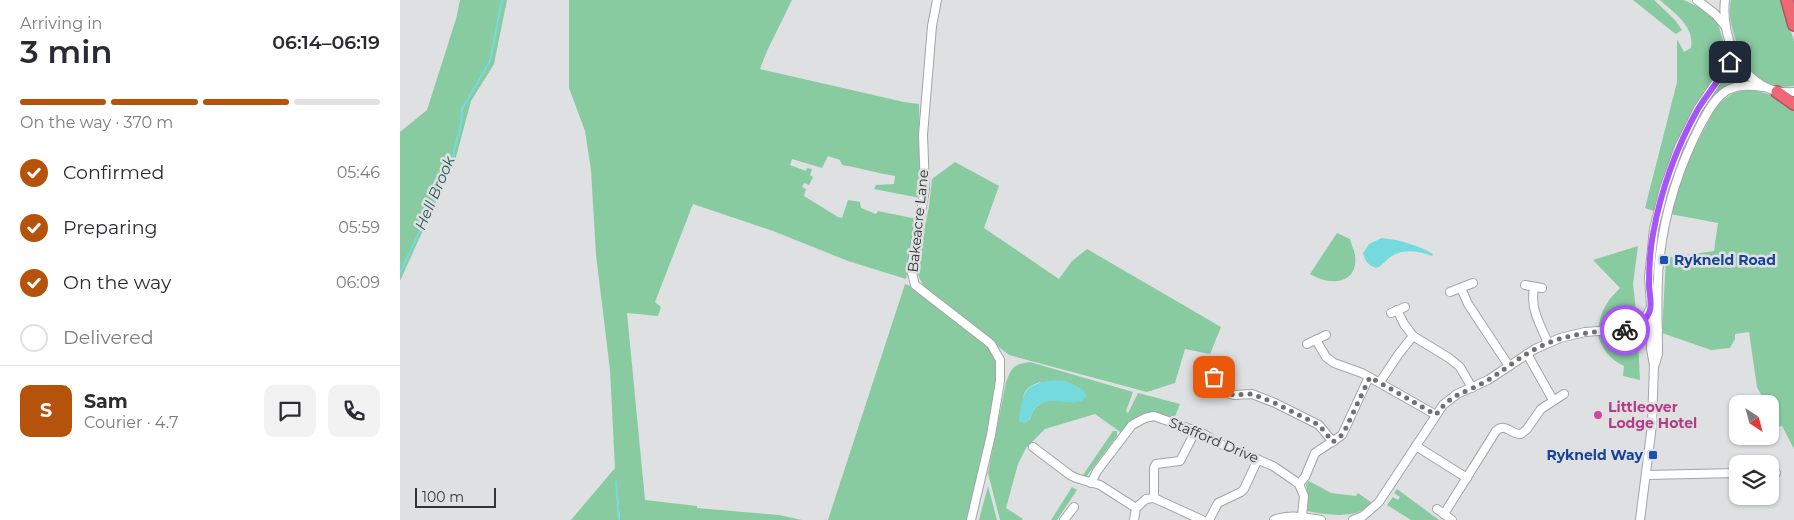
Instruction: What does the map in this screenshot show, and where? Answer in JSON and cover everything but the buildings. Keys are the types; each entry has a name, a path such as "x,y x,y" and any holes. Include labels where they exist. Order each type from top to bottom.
{"highway":[{"path":"1787,0 1794,25"},
{"path":"1777,92 1794,104"}],"street":[{"name":"Bakeacre Lane","path":"937,0 932,26 924,135 924,189 911,269 915,285 991,344 1000,360 1000,381 991,435 971,520"},
{"path":"1700,0 1727,28"},
{"path":"1725,0 1727,28 1733,49 1744,70 1763,87"},
{"path":"1654,330 1650,309 1649,278 1652,242 1660,204 1671,167 1688,128 1698,109 1728,66 1733,49"},
{"path":"1640,520 1652,425 1654,365 1652,349 1662,236 1673,192 1687,152 1709,110 1721,95 1730,89 1750,85 1777,92 1794,92"},
{"path":"1450,292 1473,283"},
{"path":"1525,285 1538,288 1532,298 1533,307 1548,343"},
{"path":"1461,288 1468,304 1509,366"},
{"path":"1405,307 1394,311 1413,336 1454,361 1464,372 1472,388"},
{"path":"1633,329 1645,319 1650,309"},
{"path":"1353,520 1363,516 1379,502 1436,415 1450,399 1488,380 1527,354 1548,343 1585,332 1633,329 1643,334 1654,330"},
{"path":"1307,344 1326,335"},
{"path":"1380,382 1398,354 1413,336"},
{"path":"1316,340 1326,357 1334,363 1380,382 1436,415"},
{"path":"1527,354 1553,400"},
{"path":"1205,380 1218,376 1219,388 1224,392 1234,395 1252,394 1275,403 1319,425 1333,442"},
{"path":"1302,516 1304,496 1299,484 1306,477 1315,453 1342,435 1370,377"},
{"path":"1444,514 1500,427 1504,427 1515,434 1521,434 1527,429 1541,409 1564,394"},
{"name":"Stafford Drive","path":"1091,483 1093,476 1132,425 1139,420 1154,416 1196,430 1218,443 1258,459 1299,484"},
{"path":"1154,498 1154,468 1156,464 1180,462 1196,430"},
{"path":"1416,446 1467,478"},
{"path":"1033,447 1070,475 1107,488 1136,508"},
{"path":"1209,520 1218,503 1244,489 1258,459"},
{"path":"1646,475 1729,473"},
{"path":"1134,520 1136,508 1146,499 1154,498 1202,520"},
{"path":"1069,519 1074,507"},
{"path":"1437,509 1452,520"},
{"path":"1274,520 1288,516 1302,516 1321,520"}],"green space":[{"path":"460,0 507,0 494,64 471,101 456,157 400,281 400,132 427,110 456,19"},
{"path":"569,0 792,0 760,69 919,104 920,198 874,189 876,185 894,184 895,176 842,165 840,160 828,156 822,168 792,159 790,165 806,171 807,168 812,169 810,175 813,177 809,185 804,183 802,187 806,189 804,196 838,217 842,218 848,200 860,202 861,208 876,214 878,211 917,219 906,279 848,261 773,231 693,204 655,302 661,307 658,316 627,313 645,500 697,506 697,508 779,515 802,520 620,520 616,478 618,520 571,520 615,468 610,370 596,255 591,170 585,131 569,88"},
{"path":"1633,0 1654,0 1675,20 1682,30 1676,34"},
{"path":"1660,0 1684,0 1706,11 1718,24 1726,50 1725,61 1681,133 1654,211 1645,208 1677,82 1677,39 1684,52 1691,48 1690,33 1687,27"},
{"path":"1731,0 1781,0 1794,41 1794,86 1782,87 1771,85 1762,81 1748,68 1732,29 1730,15"},
{"path":"1734,61 1750,81 1716,95 1665,209 1662,209 1668,182 1687,138 1708,100"},
{"path":"1750,89 1778,97 1794,109 1794,449 1782,426 1779,427 1779,395 1761,395 1757,387 1749,332 1735,334 1735,339 1730,348 1711,350 1662,333 1666,258 1714,251 1718,223 1670,214 1689,158 1717,105 1733,93"},
{"path":"955,162 999,186 984,228 1059,279 1072,261 1087,249 1221,327 1210,354 1185,349 1175,383 1147,392 1009,355 932,295 919,278 917,265 929,206 932,179"},
{"path":"1337,233 1350,239 1355,255 1355,265 1352,272 1348,277 1334,281 1318,278 1310,274"},
{"path":"1638,246 1633,284 1637,319 1631,323 1599,326 1601,315 1606,305 1620,288 1593,260"},
{"path":"905,284 921,290 991,344 1001,366 971,520 828,520"},
{"path":"1598,336 1632,336 1638,339 1640,380 1623,376 1624,366 1608,354"},
{"path":"1030,362 1133,392 1126,411 1128,413 1138,393 1180,404 1174,419 1151,414 1145,415 1129,426 1123,434 1095,414 1045,429 1026,448 1018,464 1006,508 1023,519 1000,520 988,473 1006,382 1014,367","holes":["1040,382 1056,399 1038,405 1029,421 1023,403 1023,398 1028,389"]},
{"path":"1113,431 1117,431 1117,436 1086,477 1083,475"},
{"path":"1309,481 1331,493 1356,496 1358,493 1372,503 1358,512 1342,515 1307,511 1308,496 1306,484"},
{"path":"988,486 997,520 979,520"},
{"path":"1072,487 1077,490 1057,520 1051,520"},
{"path":"1397,489 1439,520 1411,520 1387,505 1393,497 1398,500 1400,497 1394,493"}],"water":[{"path":"1382,238 1409,243 1433,254 1432,256 1416,252 1399,253 1376,268 1367,262 1363,253 1369,244"},
{"path":"1055,380 1066,381 1084,390 1086,397 1072,403 1045,402 1036,407 1027,422 1024,424 1019,421 1026,391 1036,384"}],"waterway":[{"name":"Hell Brook","path":"400,273 450,167 461,124 462,109 490,61 502,0"},
{"path":"616,482 619,520"}],"way so far":[{"path":"1214,377 1219,388 1224,392 1234,395 1252,394 1313,421 1325,430 1333,442 1345,430 1370,377 1436,415 1443,405 1457,394 1480,385 1535,349 1548,343 1585,332 1625,330"}],"place":[{"name":"Rykneld Road","path":"1664,260"},
{"name":"Littleover Lodge Hotel","path":"1598,415"},
{"name":"Rykneld Way","path":"1653,455"}],"route":[{"path":"1625,330 1633,329 1642,322 1650,309 1649,278 1652,242 1660,204 1671,167 1698,109 1730,62"}]}
